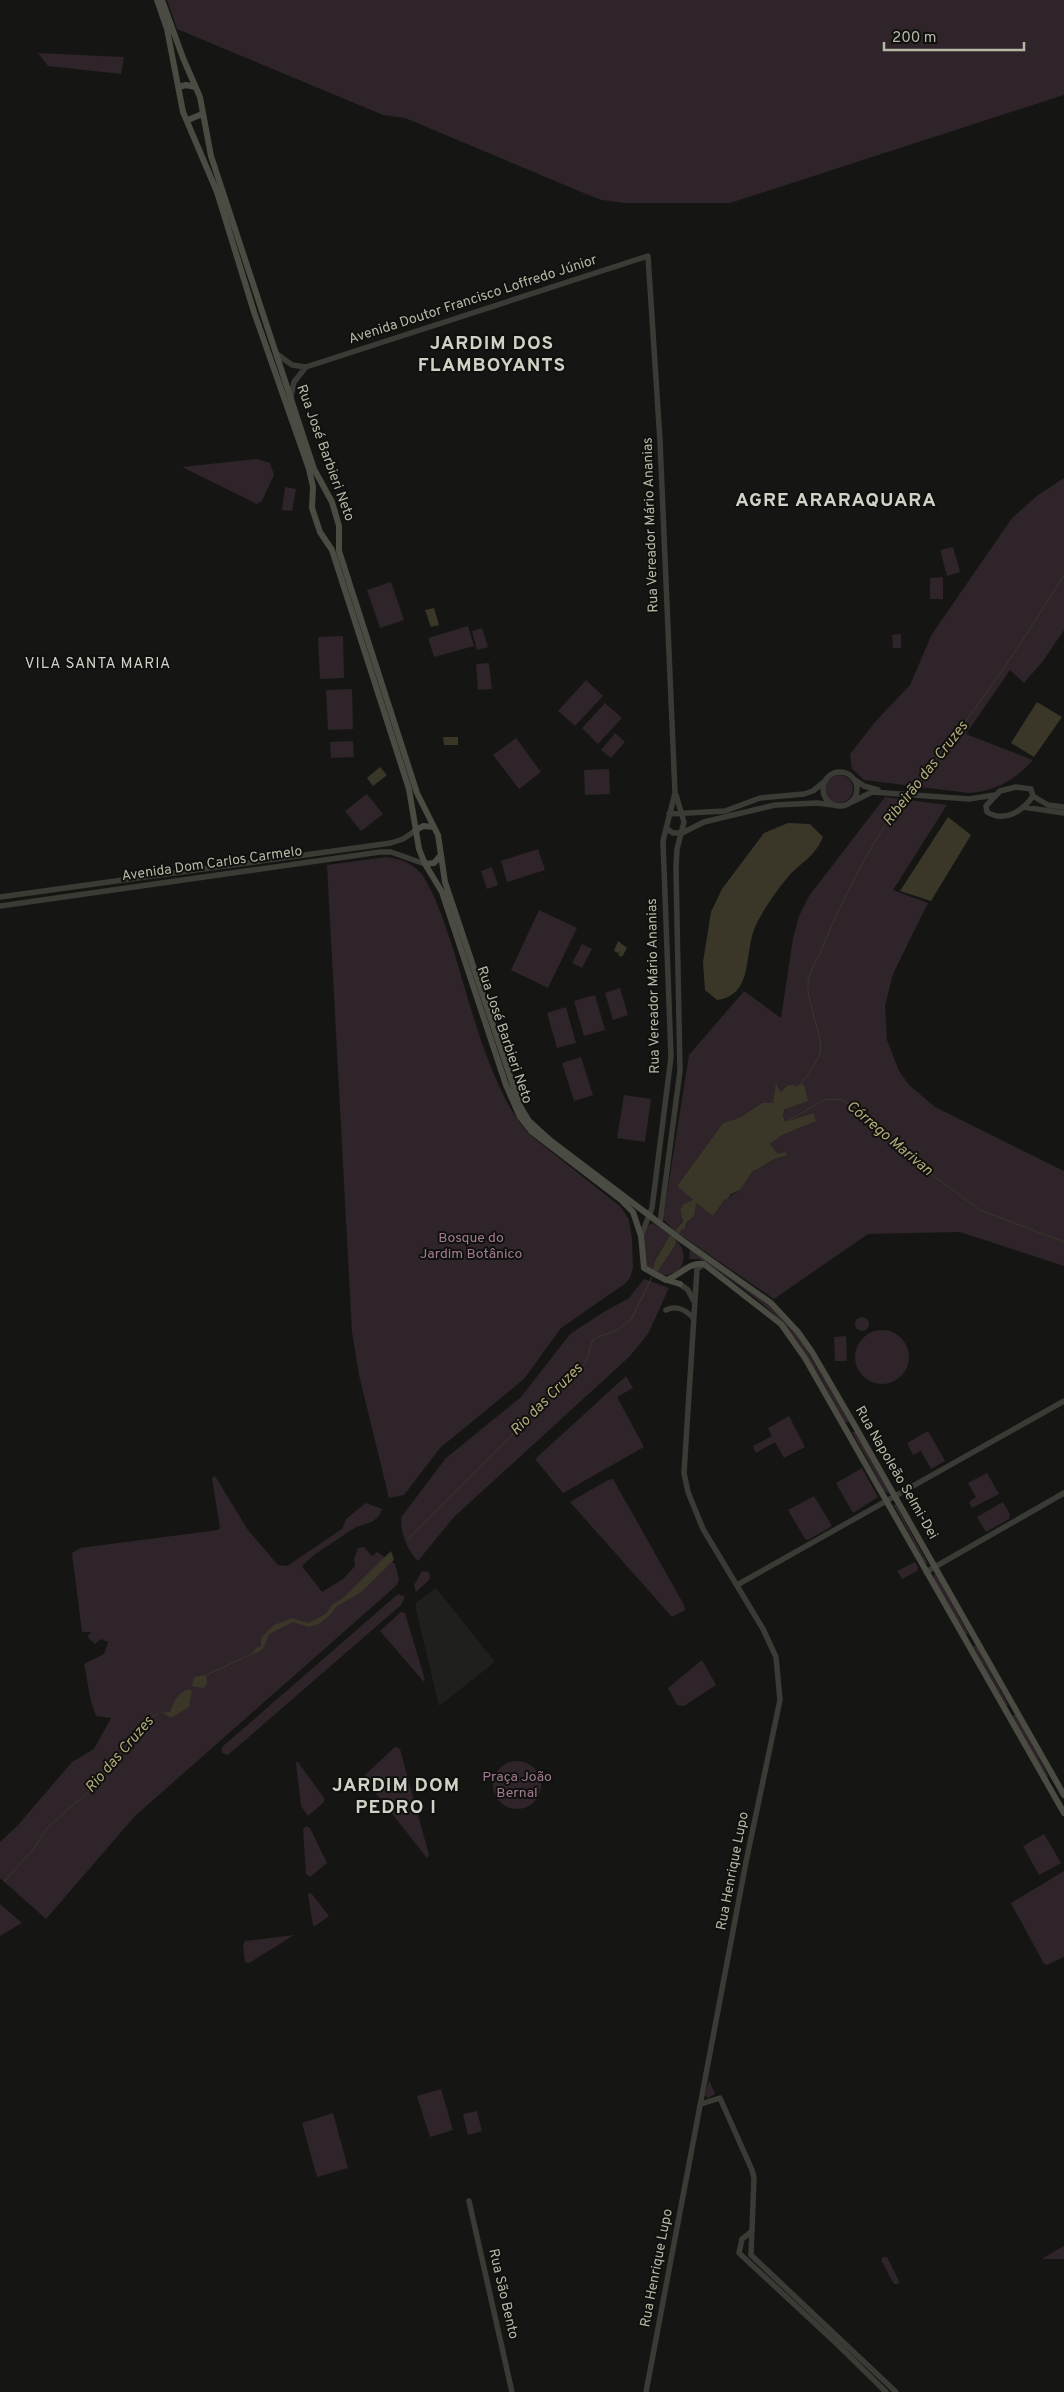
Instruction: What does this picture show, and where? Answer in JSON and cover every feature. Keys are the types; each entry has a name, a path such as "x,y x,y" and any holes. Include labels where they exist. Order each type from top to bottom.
{"main road":[{"path":"157,0 167,29 179,87 186,85 195,87"},
{"path":"162,0 195,87"},
{"name":"Rua José Barbieri Neto","path":"179,87 183,112 217,192 254,312 309,469 313,487 311,503 324,539 332,550 409,789 415,831 425,864 442,892 506,1085 520,1117 546,1144 634,1212 641,1236 642,1264 646,1270 663,1279 680,1284"},
{"name":"Rua José Barbieri Neto","path":"195,87 200,97 211,156 314,469 337,518 340,533 339,551 417,793 440,842 448,891 511,1084 524,1114 551,1141 648,1214"},
{"path":"188,120 202,114"},
{"path":"311,503 318,496 328,496"},
{"path":"324,539 332,539 340,533"},
{"path":"415,831 423,826 434,827"},
{"path":"425,864 434,863 441,855"},
{"name":"Rua Napoleão Selmi-Dei","path":"648,1214 771,1303 798,1332 812,1352 1064,1795"},
{"path":"663,1279 677,1276 687,1267 697,1263 704,1264"},
{"name":"Rua Napoleão Selmi-Dei","path":"704,1264 781,1324 805,1358 1064,1812"}],"street":[{"name":"Avenida Doutor Francisco Loffredo Júnior","path":"306,367 648,256"},
{"name":"Rua Vereador Mário Ananias","path":"648,256 660,441 675,793 681,812"},
{"path":"274,350 287,363 306,367 294,382 291,398"},
{"path":"669,814 725,811 760,798 804,794 813,791 829,775 838,772 846,773 864,786 888,792"},
{"path":"852,777 857,786 852,802"},
{"path":"824,782 825,798 833,805"},
{"path":"666,828 673,833 682,833 704,822 775,805 817,803 841,806 865,794 888,792 969,798 995,794 1011,788 1025,787 1031,789 1034,796 1048,805 1064,807"},
{"name":"Rua Vereador Mário Ananias","path":"641,1236 648,1214 652,1208 671,1057 663,841 675,793"},
{"path":"995,794 986,806 987,812 998,817 1010,815 1023,807 1034,796"},
{"path":"969,798 986,806"},
{"path":"1023,807 1064,813"},
{"path":"681,812 684,822 682,833"},
{"name":"Avenida Dom Carlos Carmelo","path":"0,897 391,843 403,839 415,831"},
{"name":"Rua Vereador Mário Ananias","path":"660,1223 680,1071 676,868 677,850 682,833"},
{"name":"Avenida Dom Carlos Carmelo","path":"0,906 380,852 392,852 425,864"},
{"path":"246,862 247,871"},
{"path":"43,891 45,900"},
{"name":"Rua Henrique Lupo","path":"693,1309 698,1269 704,1264"},
{"name":"Rua Henrique Lupo","path":"646,2392 700,2104 780,1700 776,1657 763,1629 703,1529 688,1492 684,1473 693,1309 692,1295 680,1284"},
{"path":"666,1310 674,1307 682,1308 693,1318"},
{"path":"737,1585 1064,1401"},
{"path":"926,1572 1064,1493"},
{"path":"700,2104 720,2098 742,2144 754,2178 751,2254 896,2392"},
{"name":"Rua São Bento","path":"469,2201 512,2392"},
{"path":"751,2232 742,2239 738,2253 886,2392"},
{"path":"745,2258 751,2254"}],"shaded area":[{"path":"434,608 439,625 431,627 425,610"},
{"path":"1037,702 1062,717 1034,757 1011,743"},
{"path":"443,737 458,737 458,745 444,745"},
{"path":"380,767 387,775 373,786 367,778"},
{"path":"948,817 971,835 931,901 900,891"},
{"path":"788,823 810,824 823,837 816,850 793,872 770,900 756,925 743,981 737,990 729,996 717,1000 705,990 703,962 711,912 722,889 764,833"},
{"path":"618,941 627,948 622,957 618,955 620,951 618,953 614,951"},
{"path":"776,1083 781,1092 789,1085 796,1087 801,1084 804,1085 808,1101 785,1109 783,1115 785,1122 813,1113 816,1121 780,1136 770,1144 778,1154 785,1152 787,1155 773,1160 752,1172 740,1190 725,1199 713,1216 696,1203 694,1216 687,1222 684,1230 682,1229 679,1234 675,1231 683,1221 680,1210 683,1204 693,1200 677,1186 723,1123 739,1118 762,1103 773,1103"},
{"path":"670,1235 676,1240 675,1246 656,1274 652,1272 655,1260"},
{"path":"391,1551 394,1560 360,1593 337,1606 319,1624 309,1627 293,1622 269,1634 262,1649 252,1654 256,1648 261,1646 261,1638 274,1625 292,1618 308,1623 326,1614 332,1605 343,1598"},
{"path":"436,1588 495,1662 439,1706 416,1609 416,1603"},
{"path":"206,1675 207,1684 204,1688 192,1686 194,1677"},
{"path":"189,1689 192,1691 189,1707 171,1718 163,1713 157,1713 170,1712 177,1698 182,1692"}],"green space":[{"path":"167,0 1064,0 1064,95 730,203 625,203 602,200 586,194 405,118 383,115 177,29"},
{"path":"38,53 124,57 121,74 48,66"},
{"path":"257,459 270,463 274,475 262,501 257,504 182,467"},
{"path":"1064,478 1064,630 1043,661 1024,683 1010,670 966,734 1033,760 1012,779 996,787 979,792 969,793 864,780 852,769 850,754 875,722 910,685 932,634 1012,518 1038,495"},
{"path":"285,487 296,489 292,511 282,510"},
{"path":"953,547 960,572 947,576 940,550"},
{"path":"943,577 943,599 930,599 930,578"},
{"path":"391,582 404,620 380,628 367,590"},
{"path":"468,626 474,646 434,657 428,638"},
{"path":"482,628 488,647 477,650 472,631"},
{"path":"901,634 901,648 893,648 892,635"},
{"path":"343,636 344,678 320,679 318,637"},
{"path":"489,663 492,689 478,690 476,664"},
{"path":"586,680 603,696 575,726 558,711"},
{"path":"352,689 353,729 328,730 326,690"},
{"path":"605,703 622,718 598,744 582,728"},
{"path":"615,733 625,742 611,758 601,750"},
{"path":"516,738 541,772 519,789 493,755"},
{"path":"353,741 354,757 331,758 330,742"},
{"path":"609,769 610,794 585,795 584,770"},
{"path":"839,775 849,779 853,789 849,799 839,803 829,799 825,789 829,779"},
{"path":"367,794 383,814 361,831 345,811"},
{"path":"885,797 947,805 893,890 928,903 893,974 885,1006 887,1040 899,1071 909,1085 935,1107 1064,1171 1064,1266 960,1232 868,1234 774,1299 679,1234 682,1229 684,1230 696,1203 713,1216 725,1199 740,1190 752,1172 773,1160 787,1155 778,1154 770,1144 779,1136 802,1127 812,1113 785,1122 783,1115 796,1087 781,1092 777,1084 773,1103 762,1103 739,1118 723,1123 677,1186 693,1200 683,1204 680,1210 683,1220 675,1231 663,1219 689,1055 744,991 781,1018 793,938 799,916 809,896"},
{"path":"538,849 545,870 507,882 501,861"},
{"name":"Bosque do Jardim Botânico","path":"387,857 397,859 416,868 432,892 451,942 482,1043 503,1094 515,1116 529,1134 621,1207 629,1220 633,1268 630,1278 626,1283 561,1328 524,1379 440,1448 404,1495 389,1498 359,1375 352,1332 327,865"},
{"path":"492,867 498,885 487,889 481,871"},
{"path":"539,910 577,928 548,988 511,970"},
{"path":"582,944 592,949 582,968 572,963"},
{"path":"620,988 628,1015 613,1020 605,993"},
{"path":"595,995 605,1030 584,1036 574,1001"},
{"path":"566,1007 576,1043 557,1048 547,1013"},
{"path":"581,1057 593,1095 574,1101 562,1063"},
{"path":"624,1095 651,1099 645,1142 617,1138"},
{"path":"653,1223 670,1235 655,1259 652,1272 645,1268 642,1256 645,1227"},
{"path":"676,1240 683,1253 681,1266 672,1274 656,1274 675,1246"},
{"path":"690,1248 702,1254 772,1307 799,1337 849,1422 845,1422 809,1359 784,1325 757,1299 706,1262 698,1259 689,1259"},
{"path":"644,1279 669,1288 648,1334 629,1357 454,1517 418,1561 405,1540 401,1527 402,1516 446,1458 521,1397 570,1334 629,1298"},
{"path":"862,1317 867,1319 869,1324 867,1329 862,1331 857,1329 855,1324 857,1319"},
{"path":"877,1330 887,1330 897,1334 905,1342 909,1357 905,1372 897,1380 887,1384 877,1384 867,1380 859,1372 855,1362 855,1352 859,1342 867,1334"},
{"path":"846,1336 847,1361 835,1361 834,1337"},
{"path":"626,1376 633,1388 617,1397 644,1447 563,1493 535,1459"},
{"path":"789,1416 805,1447 784,1458 775,1442 756,1453 753,1446 772,1436 768,1428"},
{"path":"928,1431 945,1461 931,1469 921,1451 913,1455 907,1443"},
{"path":"852,1432 856,1432 889,1493 885,1492"},
{"path":"862,1468 878,1497 853,1513 836,1483"},
{"path":"987,1473 999,1494 972,1508 969,1502 976,1497 968,1483"},
{"path":"215,1476 248,1530 278,1565 287,1566 342,1529 346,1519 366,1503 382,1509 379,1516 372,1522 356,1527 314,1555 302,1566 322,1592 343,1579 355,1566 354,1559 358,1548 364,1547 372,1556 377,1552 395,1564 399,1579 397,1585 135,1816 46,1919 0,1878 0,1842 18,1825 72,1762 94,1749 111,1718 96,1716 90,1697 84,1664 104,1654 108,1642 101,1639 95,1644 87,1637 91,1632 82,1632 72,1553 80,1548 218,1530 220,1528 212,1478"},
{"path":"613,1479 684,1605 685,1610 672,1617 570,1502"},
{"path":"814,1496 832,1526 808,1540 805,1539 788,1510"},
{"path":"1003,1502 1010,1514 1009,1519 986,1532 977,1517"},
{"path":"893,1504 896,1505 928,1564 925,1563"},
{"path":"915,1562 918,1567 917,1571 902,1579 897,1571"},
{"path":"422,1571 429,1572 430,1579 416,1592 414,1585"},
{"path":"934,1574 969,1635 965,1634 933,1578"},
{"path":"398,1594 405,1597 401,1605 228,1755 222,1753 222,1747"},
{"path":"401,1612 405,1613 424,1682 380,1631"},
{"path":"973,1646 976,1646 1009,1706 1006,1705"},
{"path":"702,1660 716,1685 684,1706 677,1705 668,1688"},
{"path":"1016,1715 1049,1777 1046,1776 1012,1717"},
{"path":"395,1747 400,1749 429,1855 427,1858 364,1778"},
{"name":"Praça João Bernal","path":"517,1761 526,1763 534,1768 539,1776 541,1785 539,1794 534,1802 526,1807 517,1809 508,1807 500,1802 495,1794 493,1785 495,1776 500,1768 508,1763"},
{"path":"296,1762 298,1762 324,1798 324,1802 308,1816 301,1806"},
{"path":"307,1826 310,1828 327,1863 310,1877 306,1874 303,1829"},
{"path":"1044,1834 1061,1863 1039,1875 1023,1846"},
{"path":"1064,1871 1064,1957 1047,1965 1044,1964 1011,1903"},
{"path":"311,1893 329,1916 315,1926 313,1925 308,1894"},
{"path":"0,1904 22,1923 0,1936"},
{"path":"294,1935 249,1963 245,1962 243,1945 245,1941"},
{"path":"709,2080 715,2094 708,2098 705,2095"},
{"path":"441,2089 453,2130 430,2137 417,2096"},
{"path":"477,2111 482,2131 468,2135 463,2114"},
{"path":"333,2113 348,2168 317,2177 302,2123"},
{"path":"1064,2246 1064,2259 1043,2259 1043,2258"},
{"path":"883,2257 887,2257 899,2281 898,2284 894,2284 881,2260"}],"waterway":[{"name":"Ribeirão das Cruzes","path":"908,793 971,714 1028,632 1064,575"},
{"name":"Ribeirão das Cruzes","path":"800,1085 814,1066 821,1046 808,990 811,973 859,869 905,796"},
{"name":"Córrego Marivan","path":"784,1123 824,1100 840,1099 859,1110 894,1147 980,1210 1064,1242"},
{"name":"Rio das Cruzes","path":"408,1539 581,1368 586,1360 593,1339 615,1331 631,1320 652,1277"},
{"name":"Rio das Cruzes","path":"205,1676 253,1653"},
{"name":"Rio das Cruzes","path":"4,1882 34,1848 48,1827 87,1793 127,1747 137,1740 149,1719 158,1713"}],"district":[{"name":"JARDIM DOS FLAMBOYANTS","path":"492,355"},
{"name":"AGRE ARARAQUARA","path":"836,501"},
{"name":"VILA SANTA MARIA","path":"98,664"},
{"name":"JARDIM DOM PEDRO I","path":"396,1797"}]}
